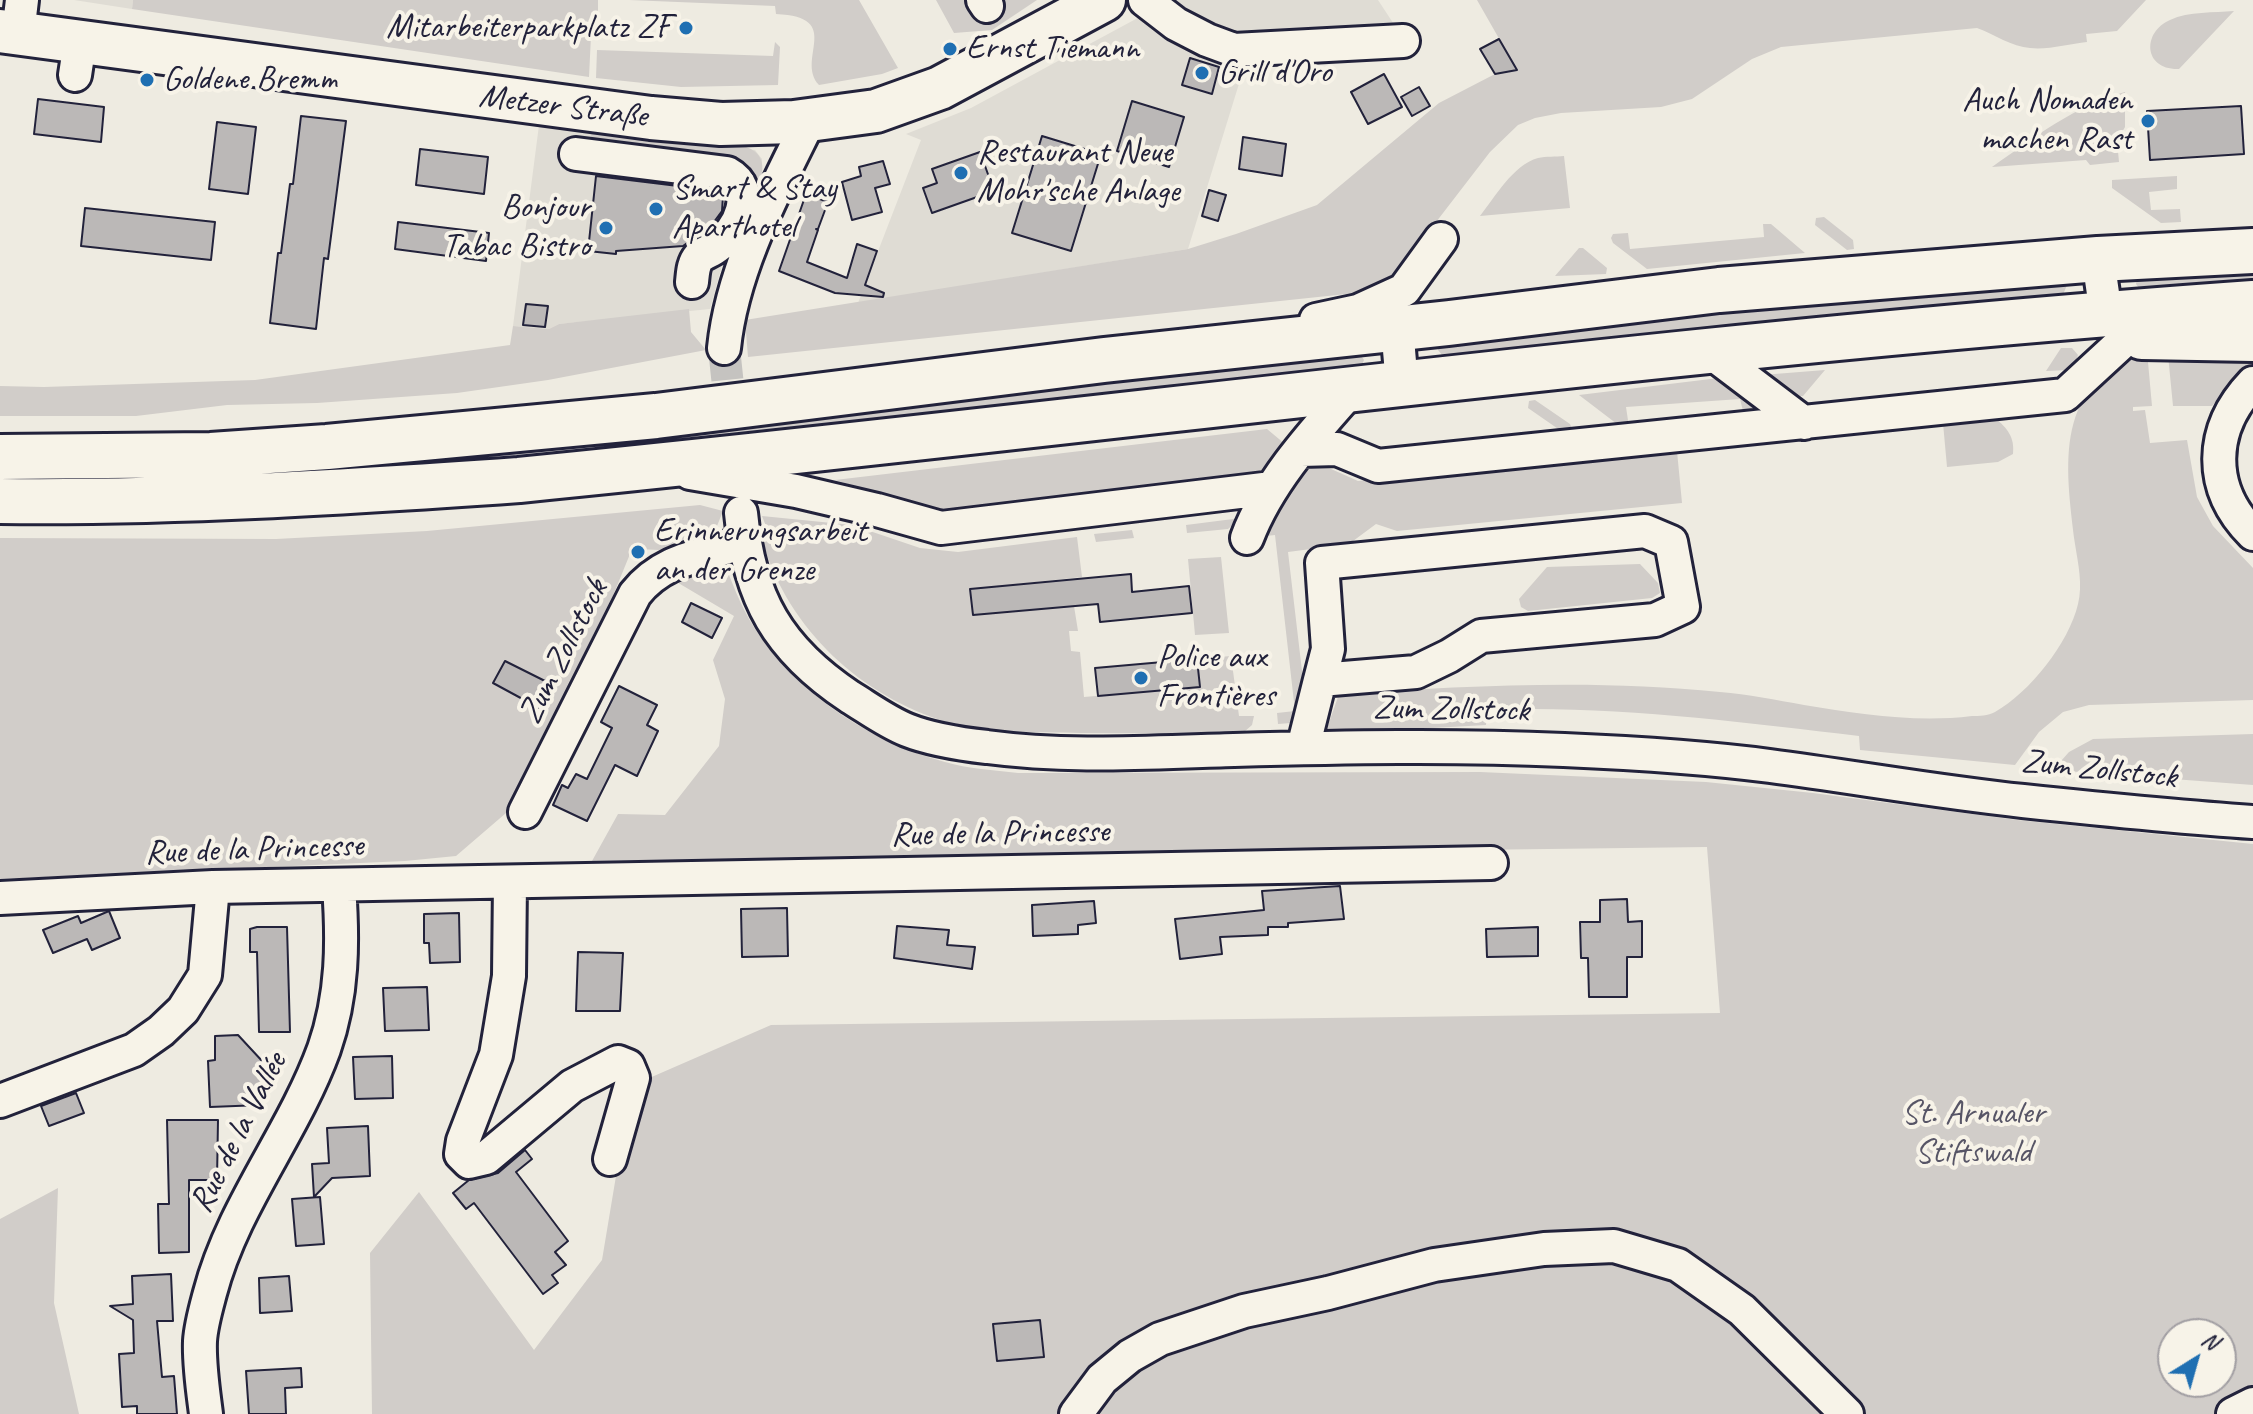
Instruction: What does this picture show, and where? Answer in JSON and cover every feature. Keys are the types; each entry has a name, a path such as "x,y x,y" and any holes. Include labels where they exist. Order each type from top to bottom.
{"highway":[{"path":"0,457 211,455 327,447 656,416 1719,290 2098,259 2253,251"},
{"path":"0,501 101,502 316,495 652,467 1709,351 2059,319 2088,333 2117,325 2253,303"},
{"path":"2117,325 2253,339"}],"main road":[{"name":"Metzer Straße","path":"14,22 78,59 721,124 809,121 864,114 920,97 1104,0"}],"street":[{"path":"1145,0 1176,24 1234,50 1403,41"},
{"path":"724,348 727,320 745,260 809,121"},
{"path":"576,154 727,173 736,178 746,200 736,223 716,247 694,265 692,282"},
{"path":"1170,353 1358,311 1385,300 1404,290 1441,239"},
{"path":"1301,450 1337,449 1378,466 2065,395 2117,325 2098,259"},
{"path":"1397,327 1402,385"},
{"path":"1709,351 1804,423"},
{"path":"2253,383 2237,401 2219,443 2219,475 2231,505 2253,534"},
{"path":"1247,538 1256,514 1272,488 1351,390"},
{"path":"652,467 796,491 941,528 1272,488"},
{"name":"Zum Zollstock","path":"525,812 635,594 648,577 666,565 743,528 748,568 758,595 773,624 792,648 817,673 906,730 955,743 1020,752 1107,754 1303,748 1484,748 1648,754 1766,766 2021,801 2253,822"},
{"path":"1303,748 1320,680 1328,649 1322,563 1645,531 1671,542 1683,607 1655,620 1481,636 1416,672 1320,680"},
{"name":"Rue de la Princesse","path":"0,898 213,887 1491,863"},
{"path":"510,882 509,976 496,1055 463,1141 461,1154 469,1162 486,1158 572,1086 618,1062 628,1066 633,1078 610,1159"},
{"name":"Rue de la Vallée","path":"206,1414 200,1339 218,1263 238,1216 324,1050 335,1011 343,942 339,886"},
{"path":"0,1101 134,1050 183,1010 205,975 213,887"},
{"path":"1076,1414 1102,1379 1130,1356 1160,1339 1244,1311 1434,1265 1544,1249 1614,1246 1678,1265 1742,1310 1847,1414"},
{"path":"2233,1414 2253,1404"}],"shaded area":[{"path":"74,0 133,0 132,9"},
{"path":"1171,0 1378,0 1399,32 1246,61 1188,249 858,303 921,140 906,134 971,108"},
{"path":"539,125 755,150 762,159 762,179 723,262 710,309 559,324 549,329 513,326"}],"green space":[{"path":"133,0 598,0 598,14 592,15 589,77 132,9"},
{"path":"629,0 859,0 898,68 882,74 819,85 813,75 814,31 797,17 776,14 775,6"},
{"path":"936,0 1037,0 992,30 954,33"},
{"path":"1477,0 2146,0 2117,31 2086,34 2087,42 2030,48 1977,28 1781,47 1752,59 1692,99 1661,107 1561,113 1535,118 1518,125 1490,152 1413,252 1380,289 748,357 745,320 1188,249 1317,205 1439,103 1495,74 1517,70"},
{"path":"2234,11 2179,69 2167,68 2153,57 2151,41 2161,26 2170,20 2193,14"},
{"path":"775,42 780,47 778,85 681,87 596,78 597,50 773,56"},
{"path":"2125,92 2125,127 2117,141 2119,162 2090,165 2086,160 1992,167 2072,114"},
{"path":"591,133 746,147 754,151 762,162 754,199 592,145"},
{"path":"1564,156 1570,208 1480,216 1520,167 1538,158"},
{"path":"2177,176 2177,189 2149,192 2151,210 2180,209 2181,222 2161,223 2112,188 2112,180"},
{"path":"1824,217 1853,240 1854,249 1847,250 1815,225 1816,218"},
{"path":"1763,224 1771,224 1805,253 1647,269 1613,243 1611,238 1613,234 1628,233 1630,249 1764,237"},
{"path":"1579,248 1607,268 1606,274 1555,276"},
{"path":"2253,267 2253,285 2141,291 2136,284 2138,275"},
{"path":"2064,280 2067,285 2062,297 1447,361 1438,350 1439,342 1444,338"},
{"path":"689,309 691,332 706,350 548,380 457,393 317,403 227,405 136,416 0,416 0,386 255,380 510,345 513,326 549,329 559,324"},
{"path":"2061,348 2072,348 2078,355 2076,361 2068,370 2046,371"},
{"path":"1346,350 1360,354 1364,360 1359,372 315,480 0,487 0,476"},
{"path":"2253,350 2253,366 2232,382 2212,406 2173,406 2168,355"},
{"path":"2147,351 2152,406 2133,407 2133,411 2145,410 2150,443 2187,440 2197,497 2213,526 2253,568 2253,700 2089,705 2063,712 2039,732 2015,765 1860,750 1859,736 1674,716 1581,710 1487,710 1486,725 1325,734 1339,694 1482,686 1672,688 1741,694 1846,712 1909,718 1951,718 1992,713 2021,693 2046,666 2066,635 2078,604 2080,582 2071,514 2069,456 2072,430 2080,405 2095,383 2117,365"},
{"path":"1825,370 1803,396 1793,397 1762,375"},
{"path":"1727,377 1770,412 1744,415 1740,399 1626,407 1629,427 1617,424 1579,395"},
{"path":"1535,400 1570,424 1572,429 1569,433 1564,433 1528,408 1529,401"},
{"path":"1995,418 2009,433 2013,454 1998,462 1947,467 1943,423"},
{"path":"1267,429 1285,444 1266,475 939,511 835,480"},
{"path":"1677,451 1682,503 1397,531 1376,524 1349,544 1288,552 1304,688 1298,714 1291,723 1278,724 1277,713 1295,711 1275,535 1257,537 1303,472 1320,464 1358,481"},
{"path":"700,505 723,511 713,536 659,550 638,549 630,554 601,625 513,807 456,856 405,861 0,879 0,538 276,539 427,531"},
{"path":"762,516 852,525 920,548 958,552 1077,537 1082,577 971,589 973,615 1074,606 1078,631 1069,631 1071,651 1080,652 1084,697 1199,687 1197,659 1231,656 1239,716 1254,716 1252,725 1244,732 1223,733 1013,731 962,726 915,710 858,677 810,631 775,575 763,543 771,539"},
{"path":"1241,518 1228,529 1187,533 1186,525"},
{"path":"1132,530 1134,538 1096,542 1094,534"},
{"path":"1221,557 1229,633 1195,635 1188,559"},
{"path":"1640,564 1658,583 1660,593 1652,598 1528,611 1521,607 1519,599 1547,567"},
{"name":"St. Arnualer Stiftswald","path":"725,565 760,636 777,658 818,698 866,730 892,743 918,754 963,766 1018,773 1480,772 1706,782 2017,820 2253,844 2253,1414 372,1414 370,1253 419,1192 534,1350 602,1260 631,1086 771,1025 1720,1013 1707,847 592,861 618,814 665,815 719,746 725,699 713,660 734,616 675,581"},
{"path":"2253,734 2253,785 2053,770 2069,752 2093,739"},
{"path":"58,1188 54,1303 79,1414 0,1414 0,1219"}],"building":[{"path":"1499,39 1517,70 1495,74 1480,49"},
{"path":"1190,58 1219,67 1212,94 1182,85"},
{"path":"1384,74 1402,107 1368,124 1351,92"},
{"path":"1419,87 1430,106 1412,116 1401,97"},
{"path":"38,99 104,107 101,142 34,134"},
{"path":"1132,101 1184,117 1169,167 1117,151"},
{"path":"2241,106 2244,154 2150,160 2147,111"},
{"path":"301,116 346,121 316,329 270,323 278,253 281,253 290,184 293,184"},
{"path":"217,122 256,127 248,194 209,189"},
{"path":"1042,136 1101,154 1071,251 1012,233"},
{"path":"1243,137 1286,144 1282,176 1239,169"},
{"path":"420,149 488,157 484,194 416,185"},
{"path":"980,152 994,191 932,213 923,188 937,183 932,169"},
{"path":"883,161 890,184 875,188 882,212 852,220 842,182 861,176 859,167"},
{"path":"596,176 719,191 723,196 722,211 711,226 683,246 616,251 616,254 588,251"},
{"path":"1209,190 1226,195 1218,221 1202,216"},
{"path":"806,194 828,202 816,229 807,262 847,278 857,244 877,251 865,285 884,293 883,297 835,293 779,271"},
{"path":"85,208 215,222 211,260 81,246"},
{"path":"398,222 489,233 486,261 395,249"},
{"path":"526,304 548,306 545,327 523,325"},
{"path":"1131,574 1132,592 1189,586 1192,613 1100,622 1098,604 973,615 970,589"},
{"path":"691,603 722,618 712,638 682,622"},
{"path":"1197,659 1200,687 1098,696 1095,668"},
{"path":"505,661 553,685 541,709 493,683"},
{"path":"619,686 657,705 647,725 658,731 637,776 615,765 587,821 553,805 562,785 568,788 576,774 587,779 612,728 601,722"},
{"path":"1340,886 1344,919 1268,927 1268,935 1220,937 1222,954 1180,959 1175,919 1264,910 1262,891"},
{"path":"1627,899 1628,922 1642,921 1642,957 1627,957 1627,997 1589,997 1588,958 1581,958 1580,922 1600,922 1600,900"},
{"path":"1094,901 1096,923 1078,925 1078,934 1033,936 1032,905"},
{"path":"787,908 788,956 742,957 741,909"},
{"path":"109,911 120,938 92,950 87,939 53,953 43,930 78,916 81,923"},
{"path":"459,913 460,962 430,963 429,943 424,943 424,914"},
{"path":"897,926 949,930 947,945 975,947 972,969 894,958"},
{"path":"287,927 290,1032 259,1032 257,952 250,952 250,929"},
{"path":"1538,927 1538,956 1487,957 1486,929"},
{"path":"578,952 623,953 620,1011 576,1011"},
{"path":"427,987 429,1030 385,1031 383,988"},
{"path":"238,1035 263,1062 261,1105 210,1107 208,1061 215,1060 215,1036"},
{"path":"392,1056 393,1098 355,1099 353,1057"},
{"path":"76,1093 84,1113 49,1126 41,1106"},
{"path":"167,1120 218,1120 217,1180 189,1180 189,1252 159,1253 158,1204 169,1204"},
{"path":"368,1126 370,1176 332,1178 314,1197 312,1164 329,1163 327,1128"},
{"path":"525,1150 532,1159 516,1172 568,1241 555,1252 566,1265 552,1275 558,1283 543,1294 474,1203 466,1209 453,1193 469,1180 498,1173"},
{"path":"320,1197 324,1244 296,1246 292,1199"},
{"path":"171,1274 173,1321 157,1321 162,1377 174,1376 177,1414 137,1414 137,1406 122,1407 119,1354 134,1353 133,1320 110,1306 133,1304 132,1276"},
{"path":"289,1276 292,1311 260,1313 259,1278"},
{"path":"1040,1320 1044,1357 997,1361 993,1324"},
{"path":"301,1368 302,1387 285,1388 286,1414 249,1414 246,1371"}],"tunnel":[{"path":"724,348 738,480"}],"place":[{"name":"Mitarbeiterparkplatz ZF","path":"686,28"},
{"name":"Ernst Tiemann","path":"950,49"},
{"name":"Grill d'Oro","path":"1202,73"},
{"name":"Goldene Bremm","path":"147,80"},
{"name":"Auch Nomaden machen Rast","path":"2148,121"},
{"name":"Restaurant Neue Mohr'sche Anlage","path":"961,173"},
{"name":"Smart & Stay Aparthotel","path":"656,209"},
{"name":"Bonjour Tabac Bistro","path":"606,228"},
{"name":"Erinnerungsarbeit an der Grenze","path":"638,552"},
{"name":"Police aux Frontières","path":"1141,678"}]}
